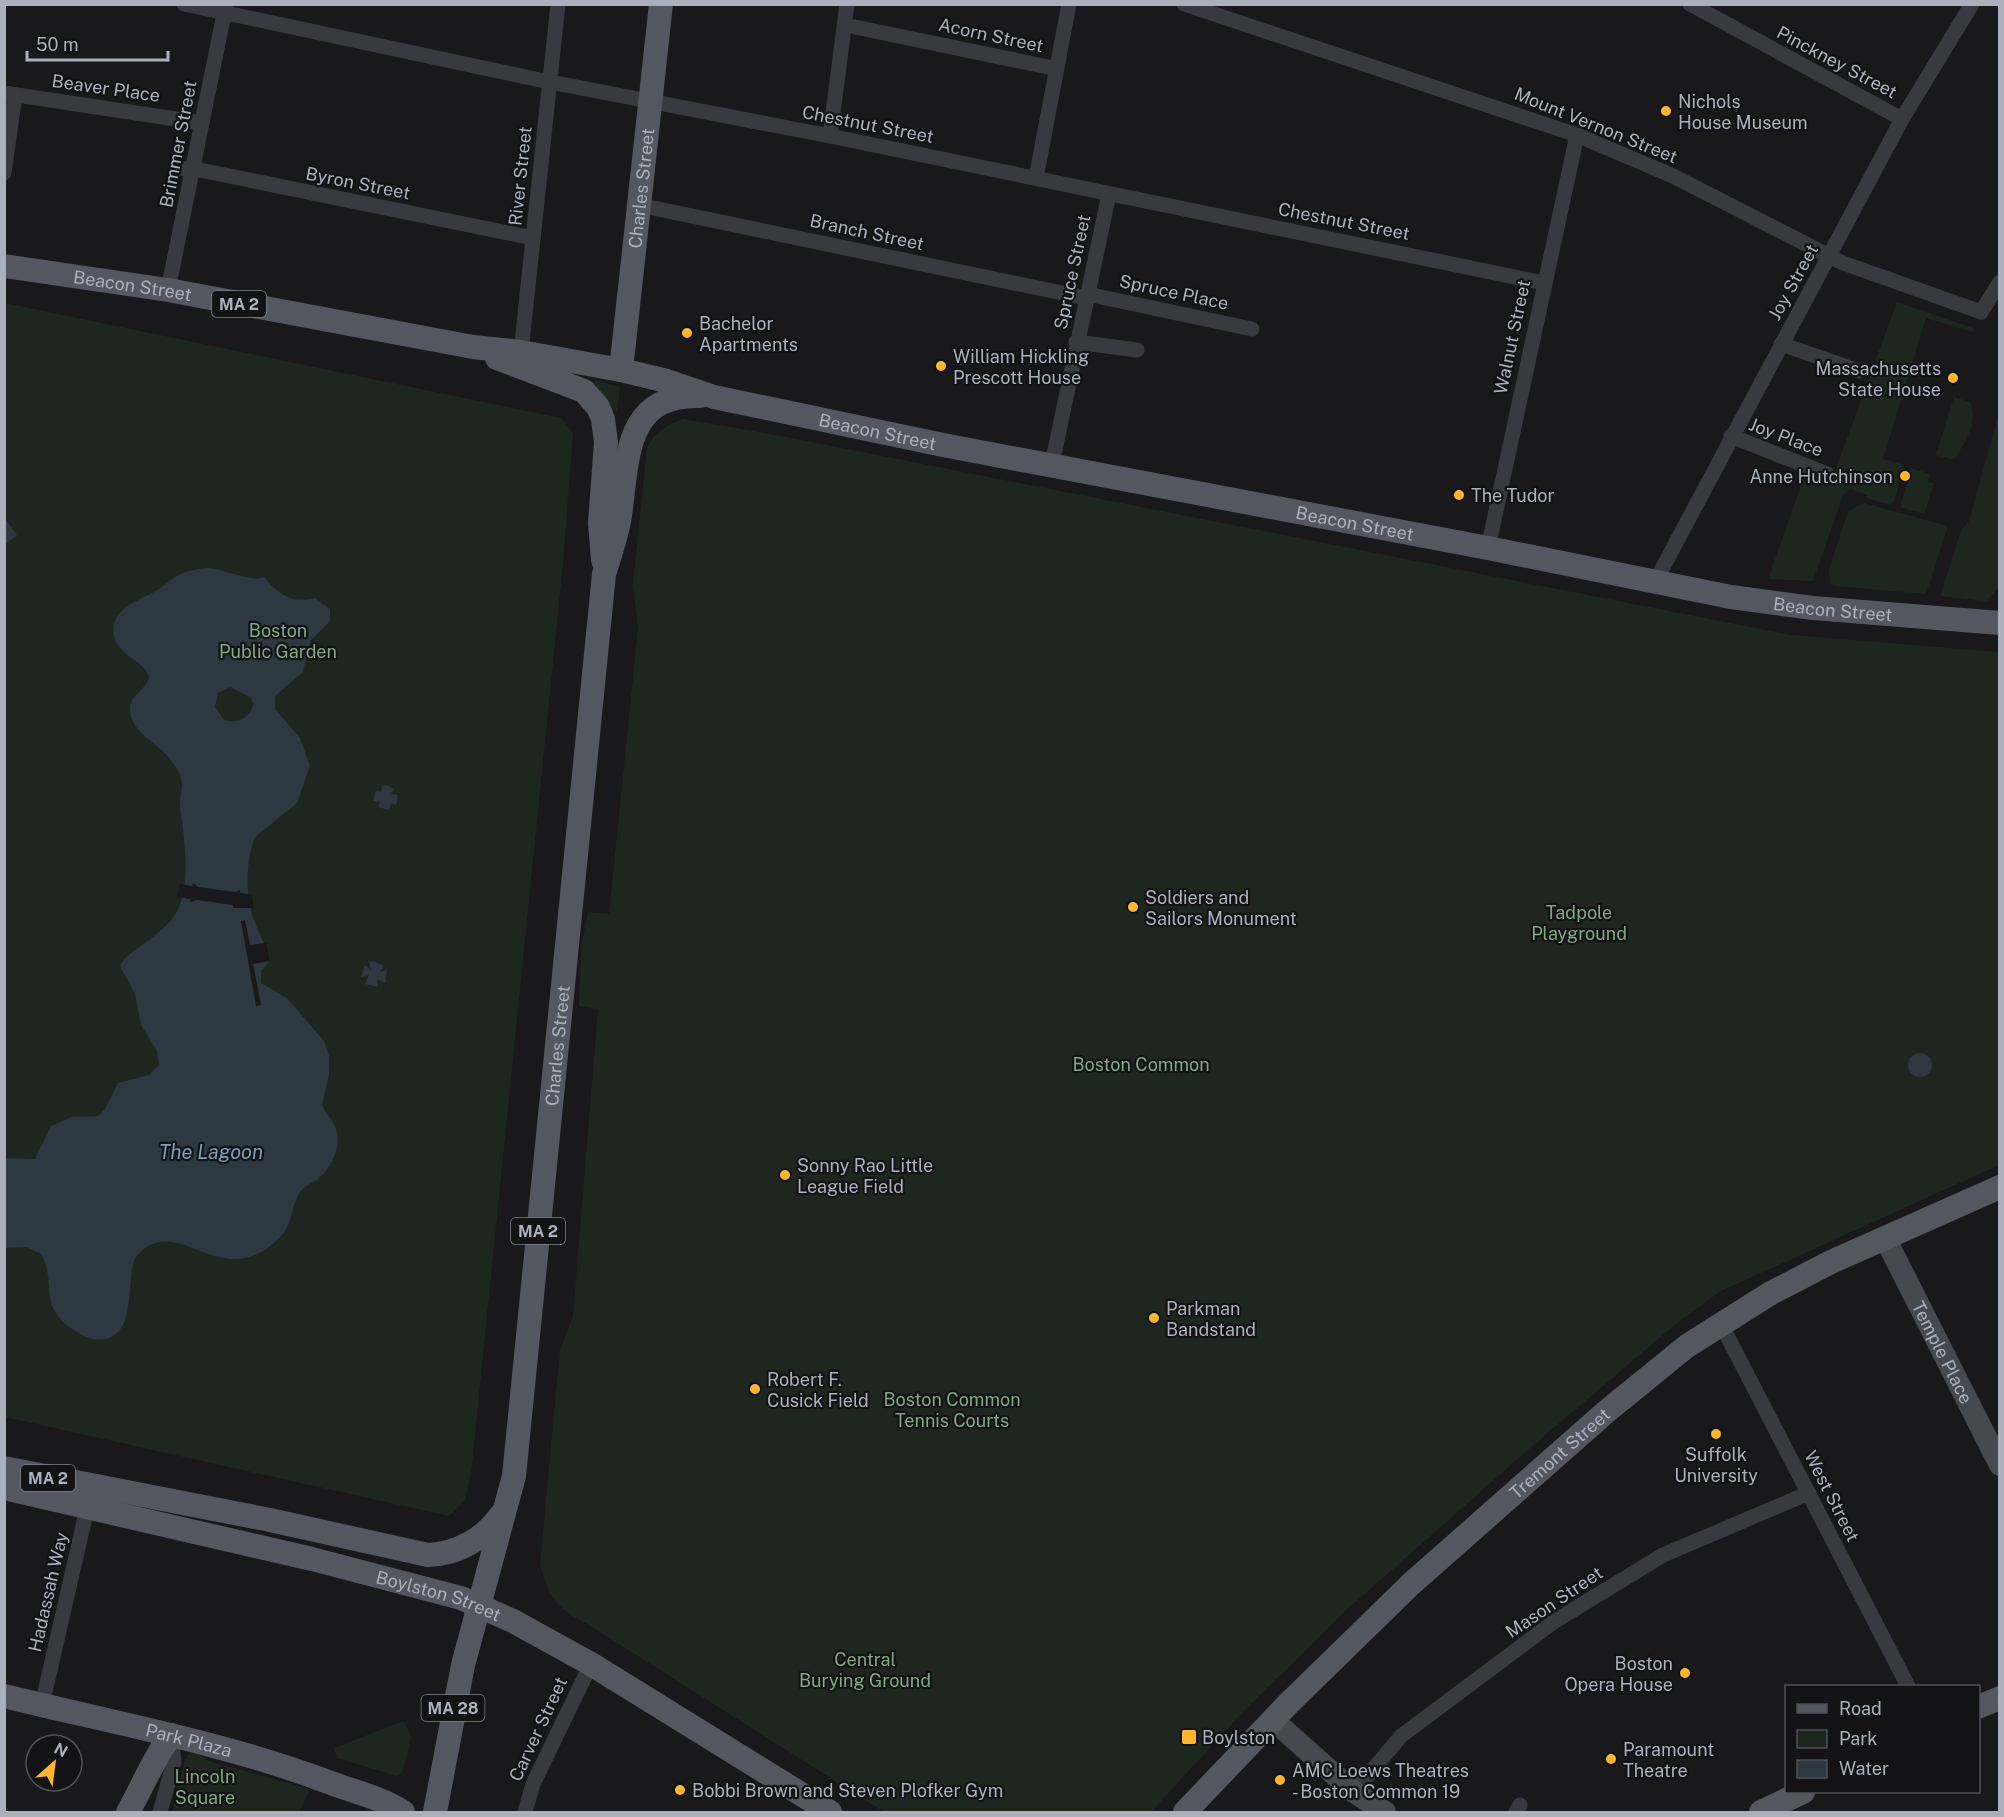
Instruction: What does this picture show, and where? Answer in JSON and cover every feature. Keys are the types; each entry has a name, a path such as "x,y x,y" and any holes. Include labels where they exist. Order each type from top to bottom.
{"main road":[{"name":"Charles Street","path":"621,370 661,4"},
{"name":"Beacon Street","path":"4,266 168,290 474,347 521,351 621,370 667,381 714,397 944,445 1772,603 2000,624"},
{"name":"Beacon Street","path":"474,347 584,391 594,402 603,418"},
{"name":"Beacon Street","path":"638,423 646,413 667,399 687,396 714,397"},
{"name":"Charles Street","path":"603,418 606,442 600,523 604,574"},
{"name":"Charles Street","path":"502,1514 514,1476 604,574 618,524 633,432 638,423"},
{"name":"Tremont Street","path":"1185,1812 1273,1720 1418,1578 1608,1411 1687,1346 1801,1278 2000,1187"},
{"name":"Temple Place","path":"1885,1238 2000,1465"},
{"name":"Boylston Street","path":"4,1468 90,1498 443,1592 478,1605 591,1664 830,1812"},
{"name":"Boylston Street","path":"4,1488 270,1520 428,1555 450,1553 470,1543 488,1532 502,1514"},
{"name":"MA 28","path":"435,1812 451,1714 502,1514"},
{"name":"Park Plaza","path":"4,1696 171,1735 313,1776 388,1804 403,1812"},
{"path":"1980,1706 2000,1698"},
{"path":"1273,1720 1354,1792 1385,1812"},
{"path":"128,1812 146,1782 154,1757 171,1735"},
{"path":"1763,1812 1799,1793"}],"street":[{"name":"Chestnut Street","path":"184,4 225,9 550,81 830,136 1544,283"},
{"name":"River Street","path":"521,351 558,4"},
{"path":"830,136 847,4"},
{"path":"1036,178 1069,4"},
{"name":"Mount Vernon Street","path":"1184,4 1577,135 1673,176 1830,256 1981,312 2000,282"},
{"name":"Pinckney Street","path":"1690,4 1902,119"},
{"name":"Joy Street","path":"1655,582 1902,119 1972,4"},
{"name":"Brimmer Street","path":"168,290 225,9"},
{"name":"Acorn Street","path":"855,27 1048,67"},
{"path":"4,173 10,94"},
{"name":"Beaver Place","path":"10,94 202,123"},
{"name":"Walnut Street","path":"1488,548 1577,135"},
{"name":"Byron Street","path":"176,168 205,171 532,238"},
{"name":"Spruce Street","path":"1052,464 1108,194"},
{"name":"Branch Street","path":"639,205 1086,296"},
{"name":"Spruce Place","path":"1086,296 1252,329"},
{"path":"1076,342 1137,350"},
{"path":"1781,344 1859,371"},
{"name":"Joy Place","path":"1731,436 1827,474"},
{"name":"West Street","path":"1721,1324 1907,1685"},
{"name":"Mason Street","path":"1354,1792 1401,1736 1555,1621 1663,1555 1809,1494"},
{"name":"Hadassah Way","path":"42,1705 90,1498"},
{"name":"Carver Street","path":"525,1812 533,1784 591,1664"},
{"path":"160,1812 174,1762 171,1735"}],"green space":[{"path":"1897,302 1974,328 1973,332 1926,318 1883,459 1904,465 1894,502 1890,505 1867,498 1867,495 1850,489 1843,495 1813,581 1768,579 1804,477 1830,485"},
{"name":"Boston Public Garden","path":"5,303 561,418 573,433 563,563 471,1474 464,1502 449,1516 5,1417"},
{"path":"596,380 620,387 617,411 609,410 594,386"},
{"path":"1954,397 1970,402 1973,417 1966,439 1954,460 1936,455"},
{"name":"Boston Common","path":"684,419 781,436 1791,635 1999,652 1999,1165 1721,1291 1677,1323 1530,1448 1342,1614 1238,1717 1151,1812 884,1812 567,1612 555,1600 540,1565 560,1350 573,1316 598,1009 579,1006 581,947 588,912 609,914 638,628 633,584 647,448 662,429"},
{"path":"1999,419 1999,587 1986,601 1940,596 1961,531 1969,521"},
{"path":"1911,468 1930,474 1928,482 1934,483 1924,514 1900,507"},
{"path":"1864,503 1948,526 1926,594 1834,586 1830,583 1829,570 1848,511"},
{"path":"404,1721 411,1737 403,1771 397,1776 337,1758 334,1748"},
{"name":"Lincoln Square","path":"195,1752 209,1761 310,1789 299,1812 174,1812 173,1806 185,1760 189,1754"}],"water":[{"path":"5,521 17,535 5,545"},
{"name":"The Lagoon","path":"206,568 244,577 264,577 280,593 292,599 315,598 330,609 330,621 310,641 303,672 275,696 275,709 300,738 310,766 297,803 255,837 248,866 248,888 250,908 270,961 261,971 261,983 287,998 324,1041 329,1056 329,1075 322,1105 335,1126 338,1135 337,1149 324,1173 303,1189 298,1196 285,1231 262,1252 244,1258 226,1258 179,1243 164,1241 150,1245 143,1250 134,1261 124,1323 117,1333 107,1339 93,1339 69,1327 54,1309 46,1264 41,1254 26,1247 5,1248 4,1158 35,1159 51,1126 72,1117 98,1116 105,1109 118,1083 149,1075 159,1065 157,1051 141,1025 135,994 120,966 124,959 168,924 179,908 186,867 180,805 182,782 177,768 170,759 135,725 130,705 148,681 149,676 142,666 118,645 113,630 118,615 130,604 181,574","holes":["230,687 250,697 254,704 252,709 246,717 239,721 224,720 215,707 218,693"]},
{"path":"386,785 394,789 391,794 398,795 396,805 391,803 389,810 378,807 380,802 373,801 376,790 381,792 382,786"},
{"path":"373,961 384,966 380,972 387,970 385,983 377,979 378,987 365,984 369,975 361,977 365,965 371,970 369,962"},
{"path":"1920,1053 1925,1054 1931,1060 1931,1070 1925,1076 1920,1077 1915,1076 1909,1070 1908,1065 1909,1060 1915,1054"}],"pier":[{"path":"193,883 198,887 235,892 240,890 240,893 252,894 254,908 233,908 233,905 197,900 190,902 190,899 177,897 180,884 192,886"},
{"path":"245,920 250,945 266,943 270,961 253,964 261,1005 256,1006 241,921"}],"place":[{"name":"Nichols House Museum","path":"1666,111"},
{"name":"Bachelor Apartments","path":"687,333"},
{"name":"William Hickling Prescott House","path":"941,366"},
{"name":"Massachusetts State House","path":"1953,378"},
{"name":"Anne Hutchinson","path":"1905,476"},
{"name":"The Tudor","path":"1459,495"},
{"name":"Soldiers and Sailors Monument","path":"1133,907"},
{"name":"Sonny Rao Little League Field","path":"785,1175"},
{"name":"Parkman Bandstand","path":"1154,1318"},
{"name":"Robert F. Cusick Field","path":"755,1389"},
{"name":"Suffolk University","path":"1716,1434"},
{"name":"Boston Opera House","path":"1685,1673"},
{"name":"Boylston","path":"1189,1737"},
{"name":"Paramount Theatre","path":"1611,1759"},
{"name":"AMC Loews Theatres - Boston Common 19","path":"1280,1780"},
{"name":"Bobbi Brown and Steven Plofker Gym","path":"680,1790"}],"park label":[{"name":"Tadpole Playground","path":"1579,922"},
{"name":"Boston Common Tennis Courts","path":"952,1409"},
{"name":"Central Burying Ground","path":"865,1669"}]}
